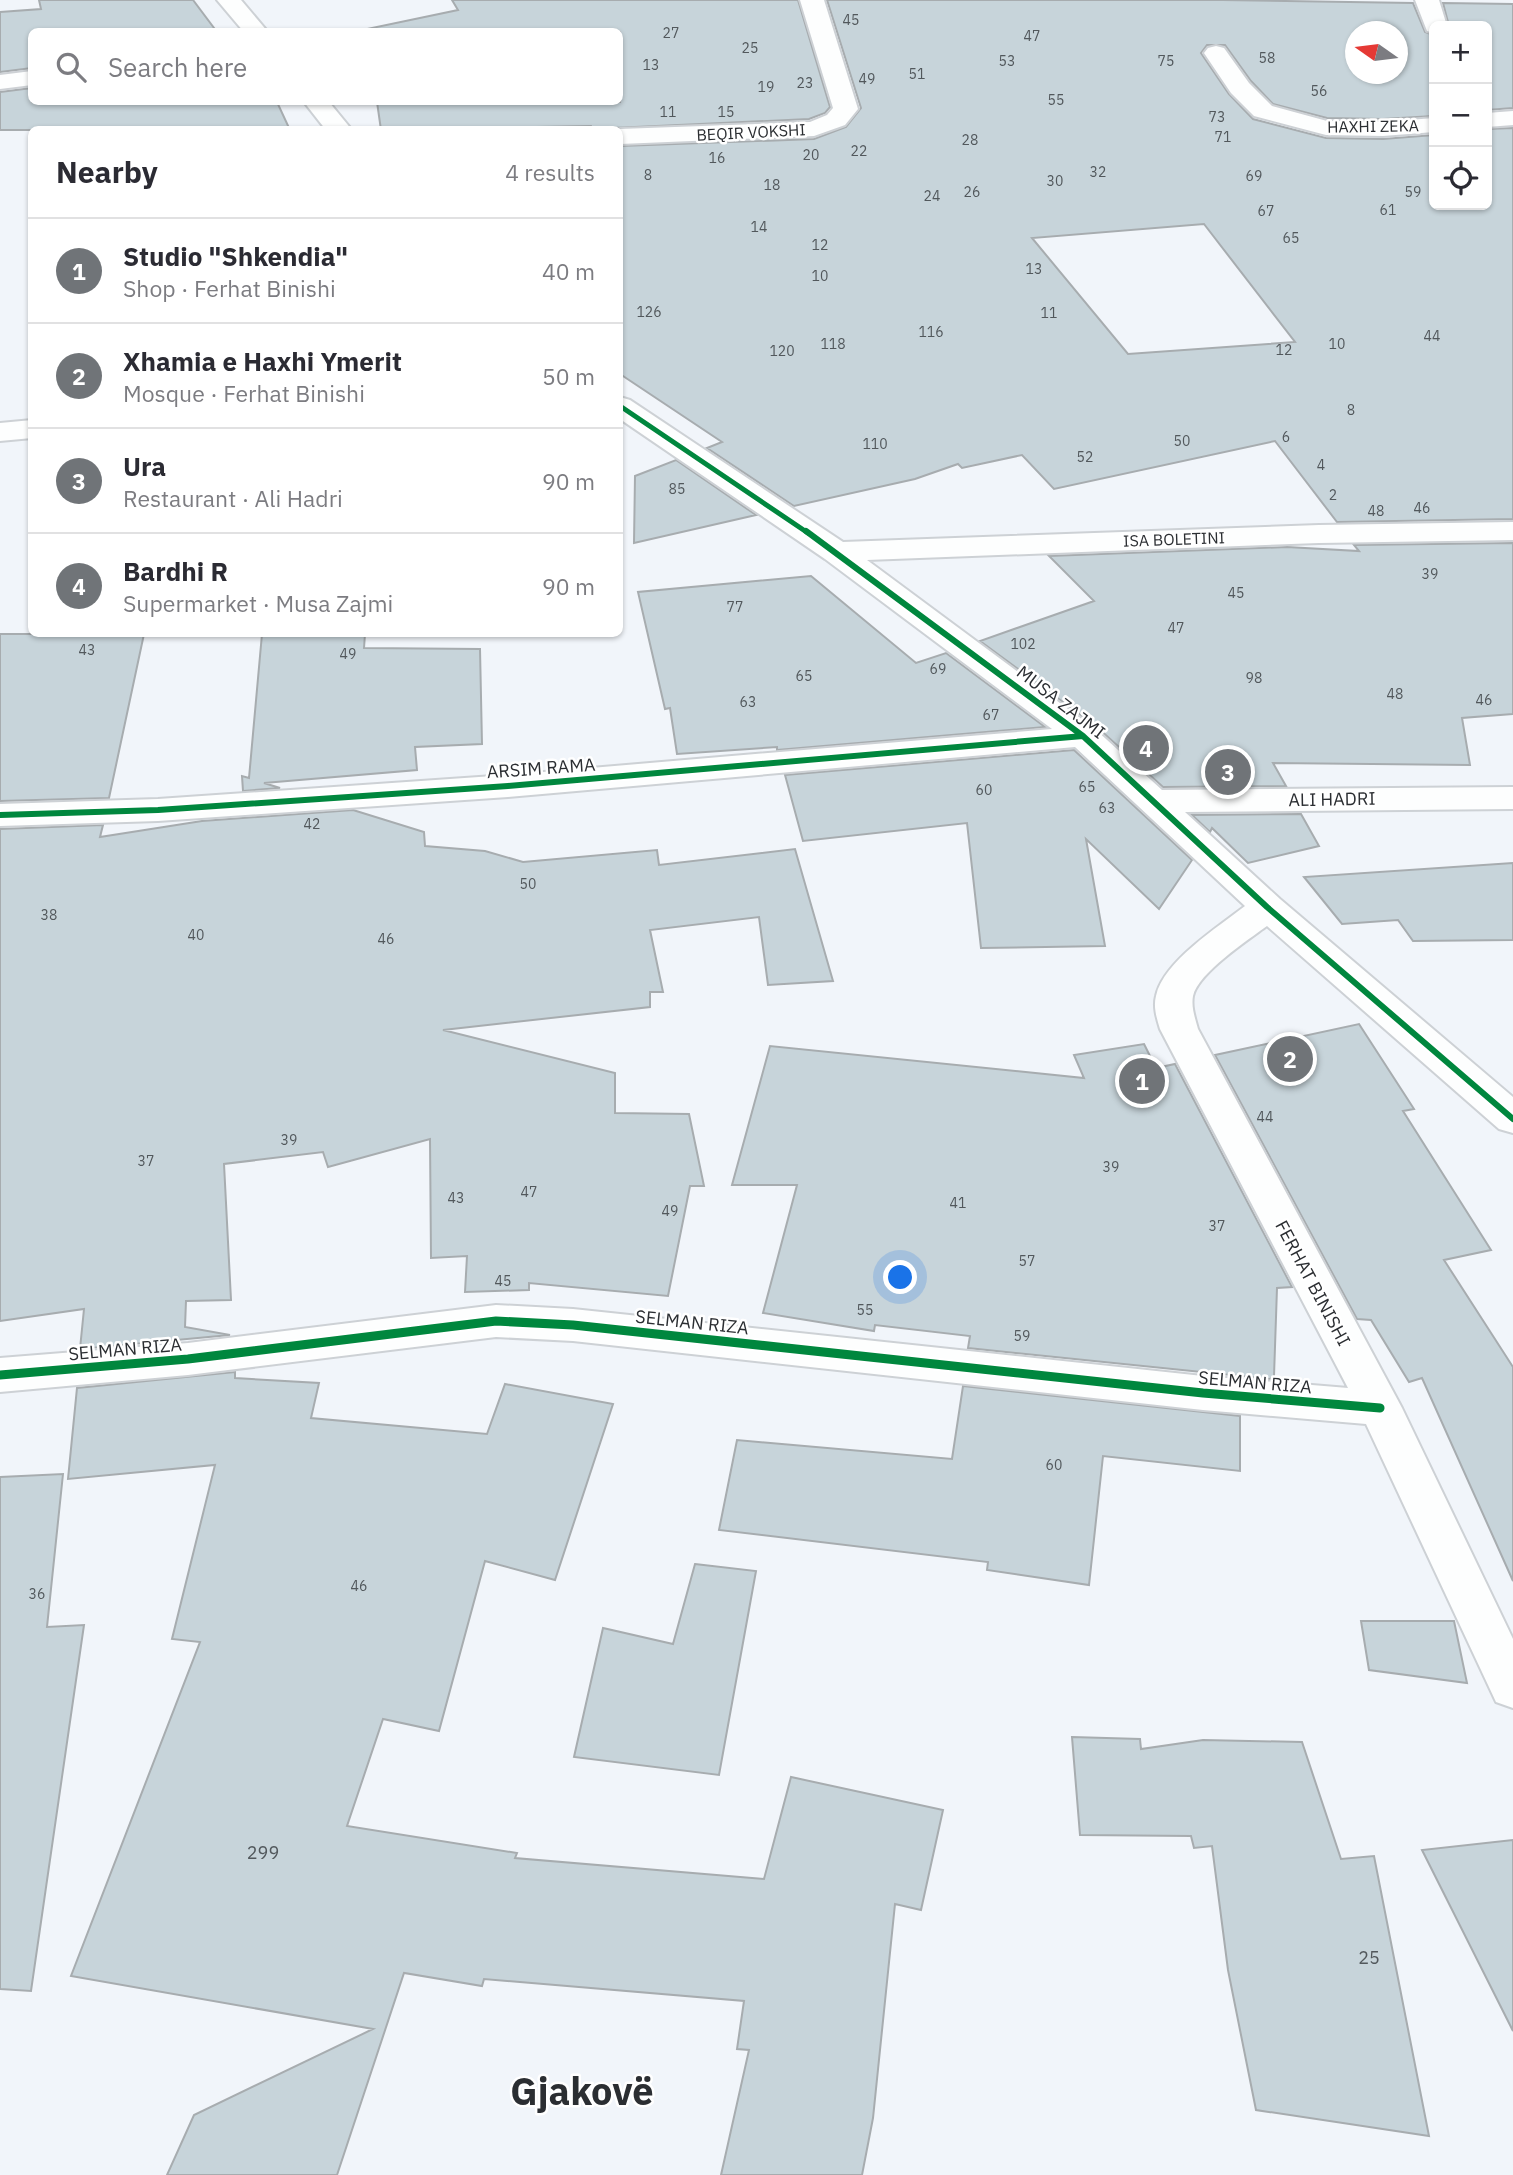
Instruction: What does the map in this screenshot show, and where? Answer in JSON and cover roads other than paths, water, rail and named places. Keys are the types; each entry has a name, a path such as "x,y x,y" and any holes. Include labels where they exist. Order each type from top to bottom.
{"street":[{"path":"229,0 254,28"},
{"name":"BEQIR VOKSHI","path":"623,137 814,129 836,120 846,109 812,0"},
{"path":"1427,0 1433,21"},
{"name":"HAXHI ZEKA","path":"1216,53 1240,88 1263,111 1326,128 1383,129 1429,125"},
{"path":"0,82 28,78"},
{"path":"319,105 337,126"},
{"name":"MUSA ZAJMI","path":"623,408 836,552 1083,736 1267,907 1513,1119"},
{"path":"0,432 28,429"},
{"name":"ISA BOLETINI","path":"836,552 1319,534 1513,530"},
{"name":"ARSIM RAMA","path":"0,815 58,815 677,774 1083,736"},
{"name":"ALI HADRI","path":"1151,801 1513,797"},
{"name":"FERHAT BINISHI","path":"1267,907 1189,972 1176,988 1173,1008 1185,1041 1380,1408 1513,1688"},
{"name":"SELMAN RIZA","path":"0,1375 188,1359 496,1321 573,1325 1203,1393 1380,1408"}],"place":[{"name":"Bardhi R","path":"1146,748"},
{"name":"Ura","path":"1228,772"},
{"name":"Xhamia e Haxhi Ymerit","path":"1290,1059"},
{"name":"Studio \"Shkendia\"","path":"1142,1081"}],"district":[{"name":"Gjakovë","path":"582,2090"}]}
